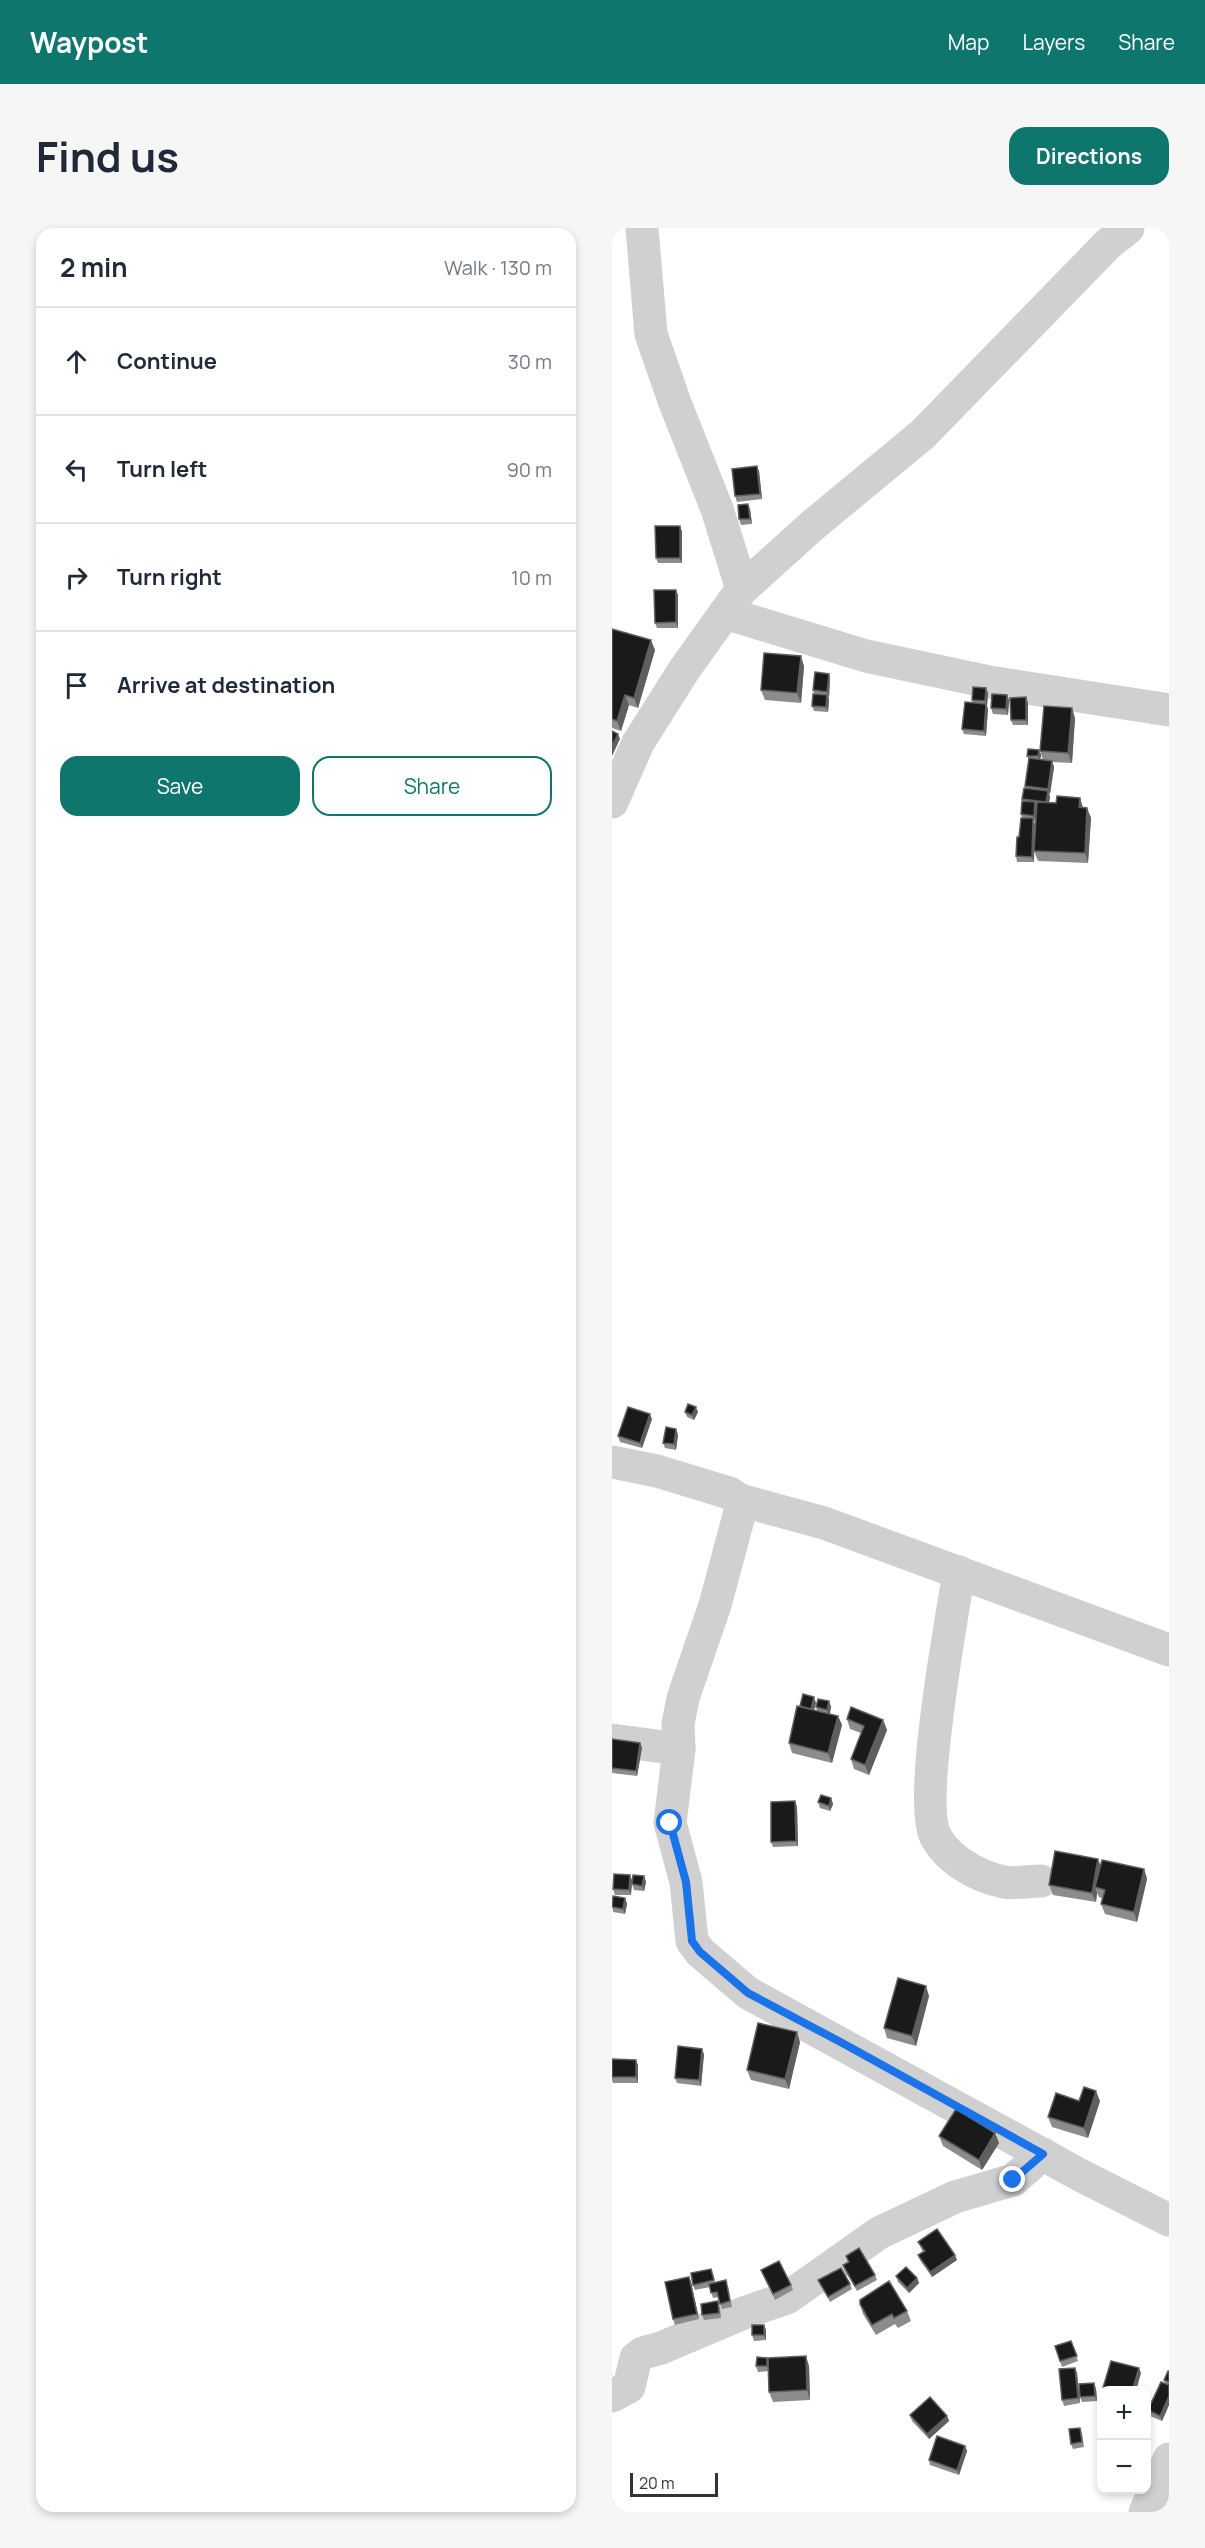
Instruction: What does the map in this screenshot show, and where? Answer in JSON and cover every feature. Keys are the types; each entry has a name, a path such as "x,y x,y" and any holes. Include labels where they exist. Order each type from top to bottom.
{"street":[{"path":"642,228 651,334 675,404 717,509 734,601"},
{"path":"612,802 638,743 684,670 734,601 813,525 923,434 1113,233"},
{"path":"734,601 866,656 1000,683 1169,710"},
{"path":"612,1462 657,1471 729,1493 740,1500 824,1523 1169,1650"},
{"path":"740,1500 738,1526 715,1605 683,1698 678,1724 679,1749 670,1823 686,1882 692,1941 700,1952 748,1993 1169,2220"},
{"path":"959,1572 934,1740 930,1808 936,1838 964,1867 1005,1882 1041,1881"},
{"path":"612,1740 679,1749"},
{"path":"612,2396 629,2387 636,2358 643,2353 787,2298 879,2233 955,2197 1013,2180 1043,2154"},
{"path":"1145,2512 1169,2459"}],"building":[{"path":"757,466 760,494 735,496 732,469"},
{"path":"748,504 750,519 739,519 738,505"},
{"path":"655,526 680,526 680,558 656,558"},
{"path":"654,590 676,590 676,622 655,623"},
{"path":"612,629 651,640 634,698 625,695 617,721 612,719"},
{"path":"764,653 801,656 797,693 761,690"},
{"path":"815,672 829,674 827,692 813,690"},
{"path":"973,687 986,688 985,701 972,700"},
{"path":"813,694 827,695 826,707 812,706"},
{"path":"992,694 1007,695 1006,709 991,708"},
{"path":"1026,697 1026,720 1011,720 1010,698"},
{"path":"965,702 986,704 984,731 962,729"},
{"path":"1044,706 1072,708 1068,753 1040,751"},
{"path":"612,731 618,734 612,746"},
{"path":"1028,749 1039,750 1038,756 1027,756"},
{"path":"1029,758 1052,761 1048,789 1025,786"},
{"path":"1024,788 1048,791 1046,802 1022,799"},
{"path":"1057,796 1080,798 1079,807 1087,808 1085,853 1034,851 1037,802 1056,803"},
{"path":"1022,801 1035,802 1034,816 1021,814"},
{"path":"1021,818 1033,818 1032,857 1016,856"},
{"path":"688,1404 696,1407 692,1415 685,1412"},
{"path":"628,1407 650,1414 640,1443 618,1436"},
{"path":"666,1427 676,1429 674,1444 663,1443"},
{"path":"803,1694 814,1697 811,1709 800,1706"},
{"path":"818,1699 829,1701 827,1710 816,1707"},
{"path":"797,1706 838,1716 828,1753 789,1743"},
{"path":"851,1707 883,1720 865,1765 851,1759 864,1726 847,1719"},
{"path":"612,1739 640,1743 636,1771 612,1768"},
{"path":"821,1795 831,1798 829,1806 818,1802"},
{"path":"795,1801 796,1841 771,1842 771,1802"},
{"path":"1055,1851 1098,1859 1092,1893 1049,1885"},
{"path":"1102,1860 1144,1869 1134,1912 1101,1904 1105,1890 1095,1887"},
{"path":"614,1874 630,1875 629,1890 613,1889"},
{"path":"633,1875 644,1876 642,1886 632,1884"},
{"path":"613,1896 625,1898 623,1909 612,1907"},
{"path":"898,1978 926,1986 912,2036 884,2028"},
{"path":"758,2023 797,2032 785,2079 747,2070"},
{"path":"678,2046 702,2049 699,2080 675,2078"},
{"path":"612,2059 636,2060 636,2077 612,2077"},
{"path":"1084,2087 1096,2091 1084,2128 1048,2117 1056,2093 1079,2101"},
{"path":"956,2109 995,2133 979,2160 939,2136"},
{"path":"937,2229 955,2255 930,2272 918,2255 925,2251 918,2242"},
{"path":"859,2248 875,2275 855,2286 843,2265 849,2262 846,2256"},
{"path":"779,2261 791,2285 773,2294 761,2270"},
{"path":"906,2267 917,2278 907,2288 896,2276"},
{"path":"841,2268 850,2284 828,2297 818,2280"},
{"path":"711,2269 714,2280 693,2285 691,2273"},
{"path":"689,2277 697,2314 673,2319 665,2282"},
{"path":"726,2280 730,2301 720,2304 717,2292 711,2293 709,2284"},
{"path":"889,2281 907,2311 894,2318 892,2314 872,2325 860,2300"},
{"path":"718,2301 719,2313 702,2315 701,2304"},
{"path":"752,2325 764,2325 764,2335 752,2335"},
{"path":"1071,2341 1077,2356 1060,2361 1055,2346"},
{"path":"806,2356 807,2390 769,2392 768,2358"},
{"path":"757,2357 767,2358 767,2366 756,2366"},
{"path":"1111,2361 1139,2368 1134,2386 1104,2386"},
{"path":"1075,2368 1078,2398 1062,2400 1059,2369"},
{"path":"1169,2371 1169,2382 1164,2380"},
{"path":"1161,2382 1169,2385 1169,2396 1160,2416 1151,2412 1151,2404"},
{"path":"1094,2383 1095,2396 1080,2397 1079,2384"},
{"path":"930,2397 947,2416 927,2434 910,2415"},
{"path":"1080,2428 1082,2442 1071,2444 1069,2429"},
{"path":"937,2436 965,2446 957,2470 929,2460"}],"route":[{"path":"670,1823 686,1882 692,1941 700,1952 748,1993 1043,2154 1013,2180"}]}
